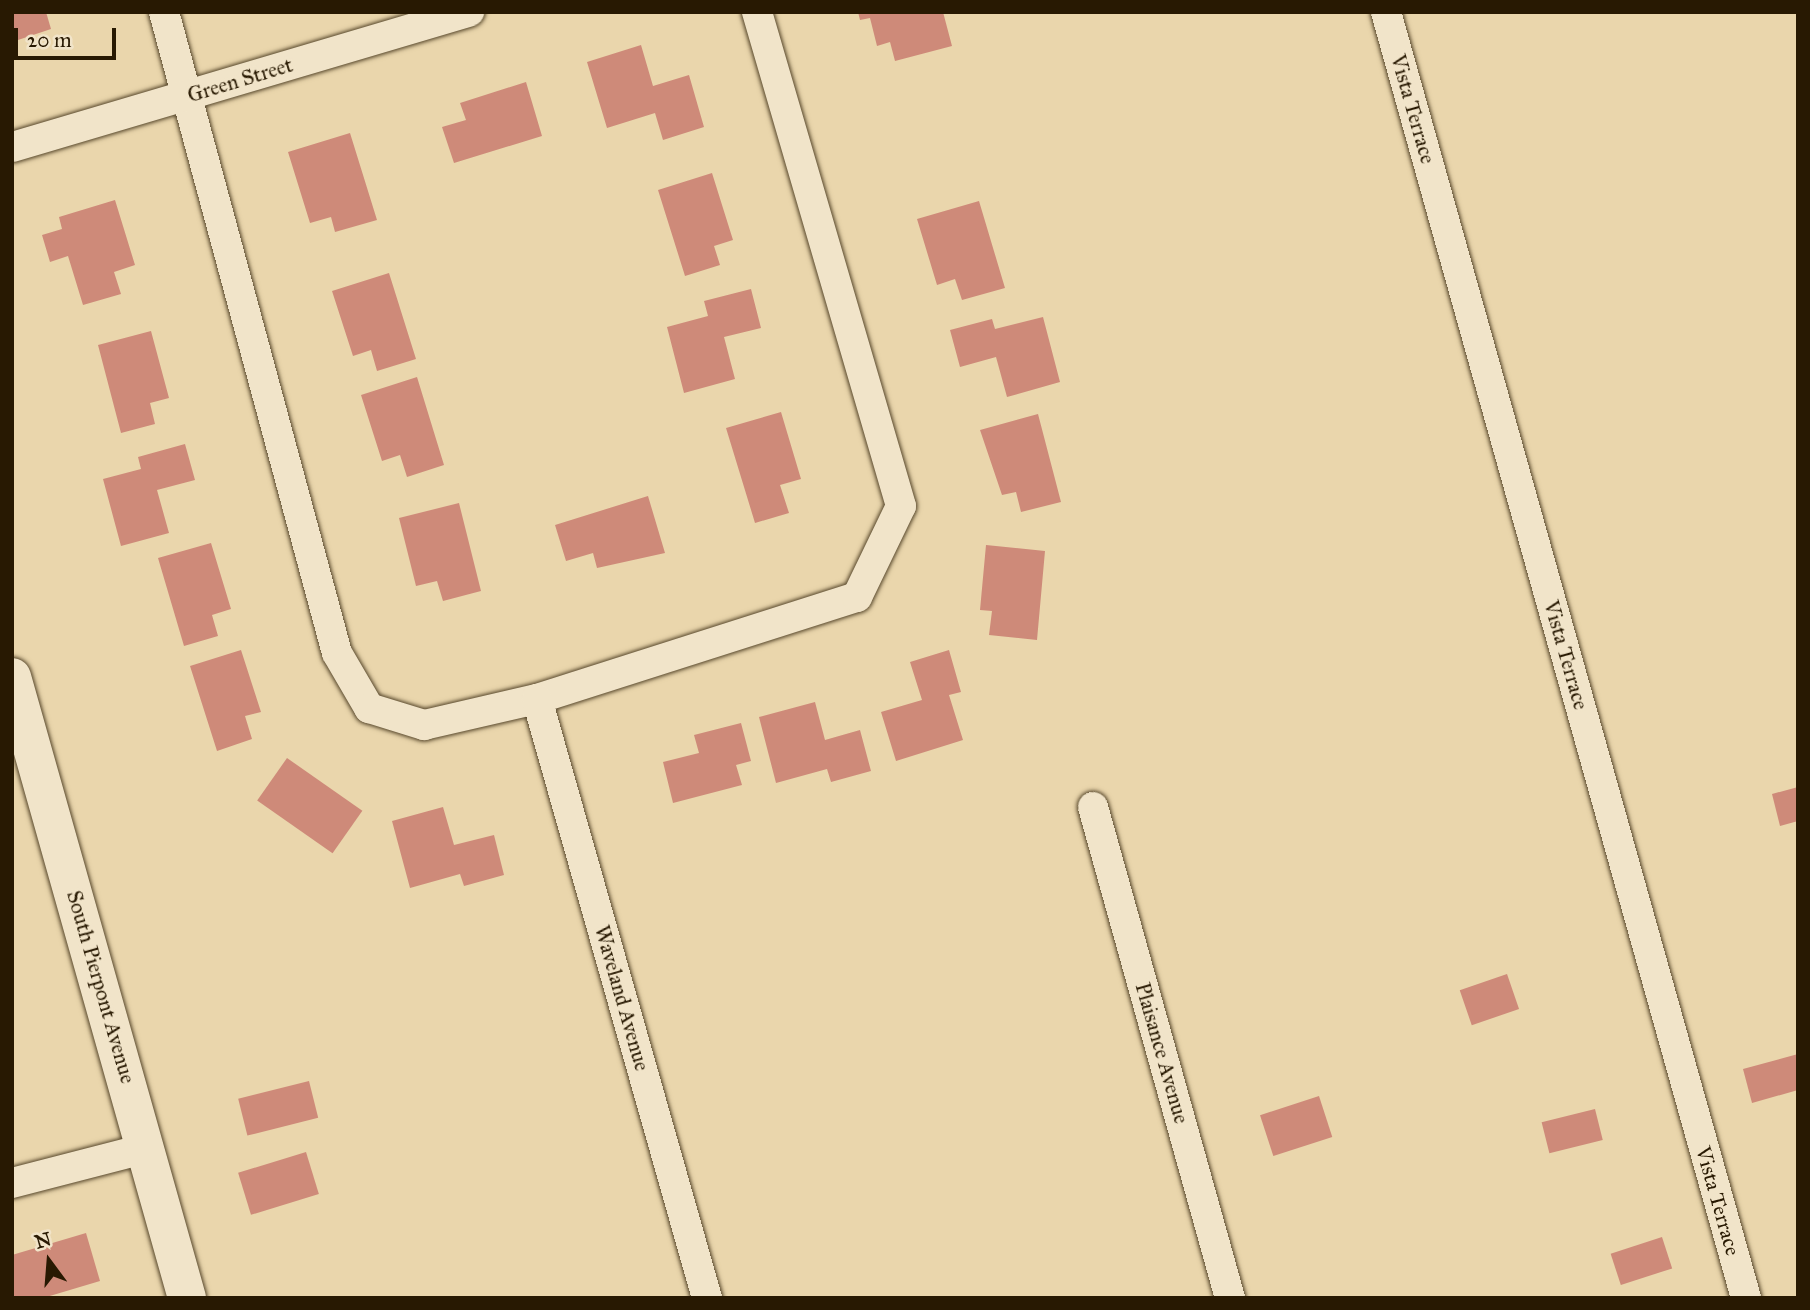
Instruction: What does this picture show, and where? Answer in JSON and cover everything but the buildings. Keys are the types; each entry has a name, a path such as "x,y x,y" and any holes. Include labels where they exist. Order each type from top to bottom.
{"street":[{"path":"163,12 188,96 337,653 369,708 424,725 537,699 857,597 901,506 757,12"},
{"name":"Green Street","path":"12,148 469,12"},
{"name":"Vista Terrace","path":"1386,12 1745,1298"},
{"name":"South Pierpont Avenue","path":"12,677 147,1148 187,1298"},
{"name":"Waveland Avenue","path":"537,699 707,1298"},
{"name":"Plaisance Avenue","path":"1093,807 1230,1298"},
{"path":"12,1183 147,1148"}]}
